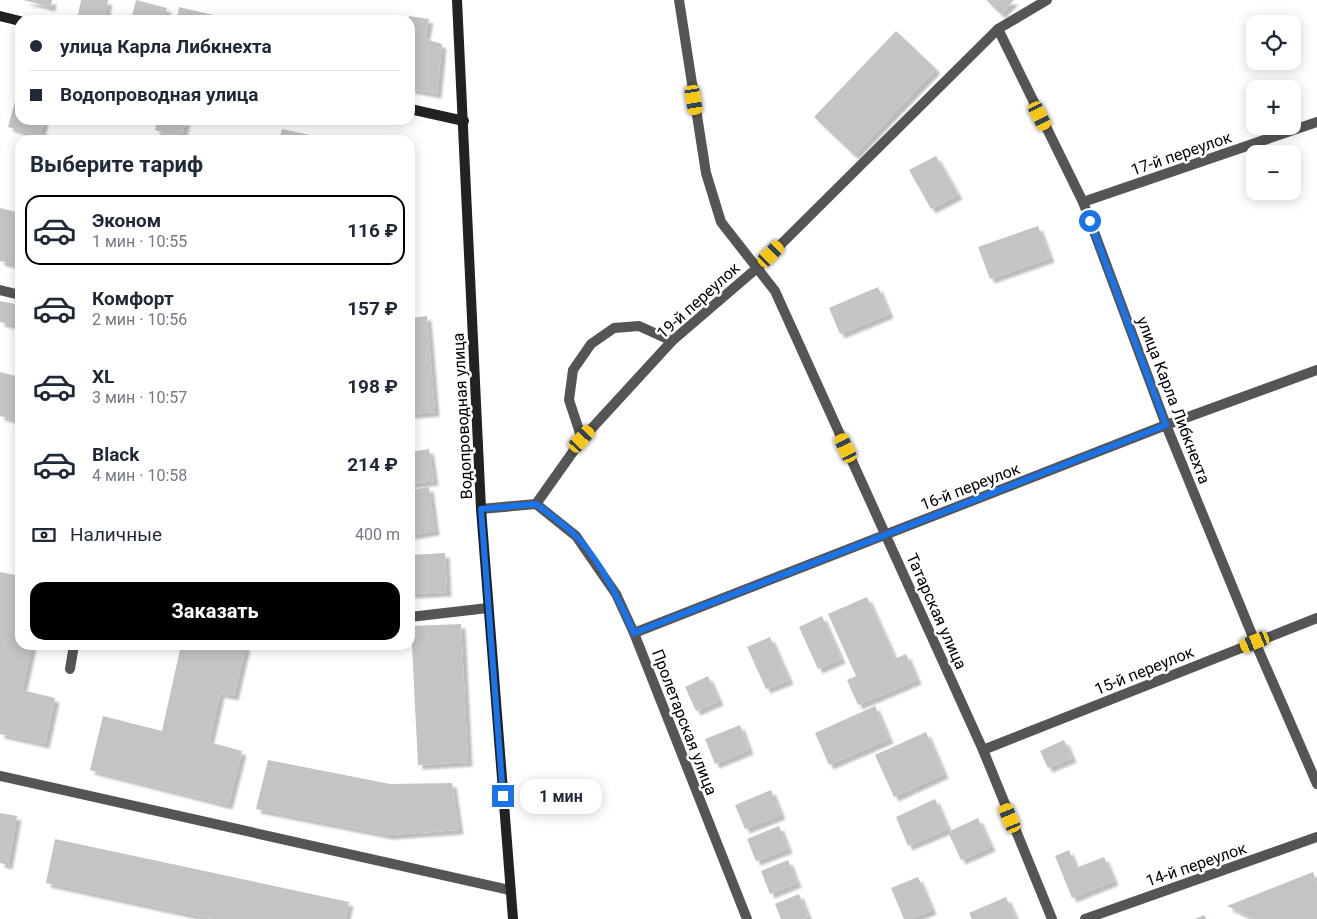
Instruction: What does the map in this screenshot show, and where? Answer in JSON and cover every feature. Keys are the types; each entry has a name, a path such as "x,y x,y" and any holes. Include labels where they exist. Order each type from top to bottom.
{"street":[{"name":"Водопроводная улица","path":"457,0 481,509 513,919"},
{"name":"Татарская улица","path":"679,0 706,174 721,222 774,292 983,750 1052,919"},
{"name":"19-й переулок","path":"536,504 582,439 672,341 756,268 998,29 1047,0"},
{"path":"0,16 15,20"},
{"name":"улица Карла Либкнехта","path":"998,29 1083,202 1166,425 1255,642 1317,784"},
{"path":"415,110 464,121"},
{"name":"17-й переулок","path":"1083,202 1317,122"},
{"path":"0,290 15,294"},
{"path":"582,439 569,400 573,370 591,344 614,328 640,326 672,341"},
{"name":"16-й переулок","path":"634,633 1166,425 1317,370"},
{"path":"481,509 536,504"},
{"name":"Пролетарская улица","path":"536,504 576,536 616,594 634,633 747,919"},
{"path":"415,616 488,608"},
{"name":"15-й переулок","path":"983,750 1317,618"},
{"path":"70,670 73,650"},
{"path":"0,776 510,890"},
{"name":"14-й переулок","path":"1085,919 1317,837"}],"building":[{"path":"23,0 52,0 51,7"},
{"path":"81,0 108,0 105,15 78,15"},
{"path":"136,0 167,8 165,15 132,15"},
{"path":"986,0 1014,0 1001,14"},
{"path":"179,7 213,15 178,15"},
{"path":"415,17 429,19 425,39 442,44 437,94 415,90"},
{"path":"896,31 936,69 854,155 814,117"},
{"path":"15,101 15,125 43,125 40,135 8,127"},
{"path":"156,125 185,125 182,135 168,135 155,130"},
{"path":"282,129 310,135 280,135"},
{"path":"936,156 958,195 931,209 909,170"},
{"path":"0,208 15,212 15,265 0,261"},
{"path":"1038,226 1050,258 990,279 978,247"},
{"path":"878,287 889,314 840,334 829,308"},
{"path":"0,301 15,304 15,326 0,322"},
{"path":"427,316 435,412 415,414 415,317"},
{"path":"0,372 15,376 15,420 0,416"},
{"path":"429,449 434,481 415,483 415,451"},
{"path":"429,487 435,531 415,534 415,489"},
{"path":"445,553 447,592 415,594 415,555"},
{"path":"0,572 15,575 15,650 31,650 22,690 55,698 45,744 0,734"},
{"path":"867,597 895,659 906,654 917,680 858,705 847,680 856,676 828,614"},
{"path":"822,616 841,659 818,669 799,627"},
{"path":"461,624 468,762 418,765 412,650 415,650 415,626"},
{"path":"770,637 789,680 766,689 747,647"},
{"path":"180,650 245,650 234,696 220,693 209,742 242,751 228,805 90,770 103,716 162,731"},
{"path":"708,676 719,701 696,711 685,687"},
{"path":"875,706 889,739 829,765 815,733"},
{"path":"740,725 749,750 715,764 705,739"},
{"path":"926,732 944,774 894,797 875,755"},
{"path":"1064,740 1072,758 1048,768 1040,751"},
{"path":"268,760 390,784 452,783 459,830 388,835 256,809"},
{"path":"771,790 781,815 745,829 735,805"},
{"path":"935,799 948,829 908,846 896,817"},
{"path":"0,813 17,816 8,865 0,863"},
{"path":"978,818 991,847 961,860 948,832"},
{"path":"779,826 788,849 756,861 747,839"},
{"path":"55,839 349,902 345,919 212,919 46,883"},
{"path":"1069,850 1076,868 1104,857 1114,881 1072,898 1055,856"},
{"path":"788,860 797,883 770,894 761,871"},
{"path":"1313,872 1317,883 1317,919 1254,919 1227,906"},
{"path":"918,877 932,910 910,919 904,919 891,888"},
{"path":"799,894 808,917 802,919 781,919 775,904"},
{"path":"1006,897 1016,919 972,919 969,913"},
{"path":"1204,915 1206,919 1195,919"}],"route":[{"path":"503,796 481,509 536,504 563,525 576,536 616,594 634,633 1166,425 1090,221"}]}
